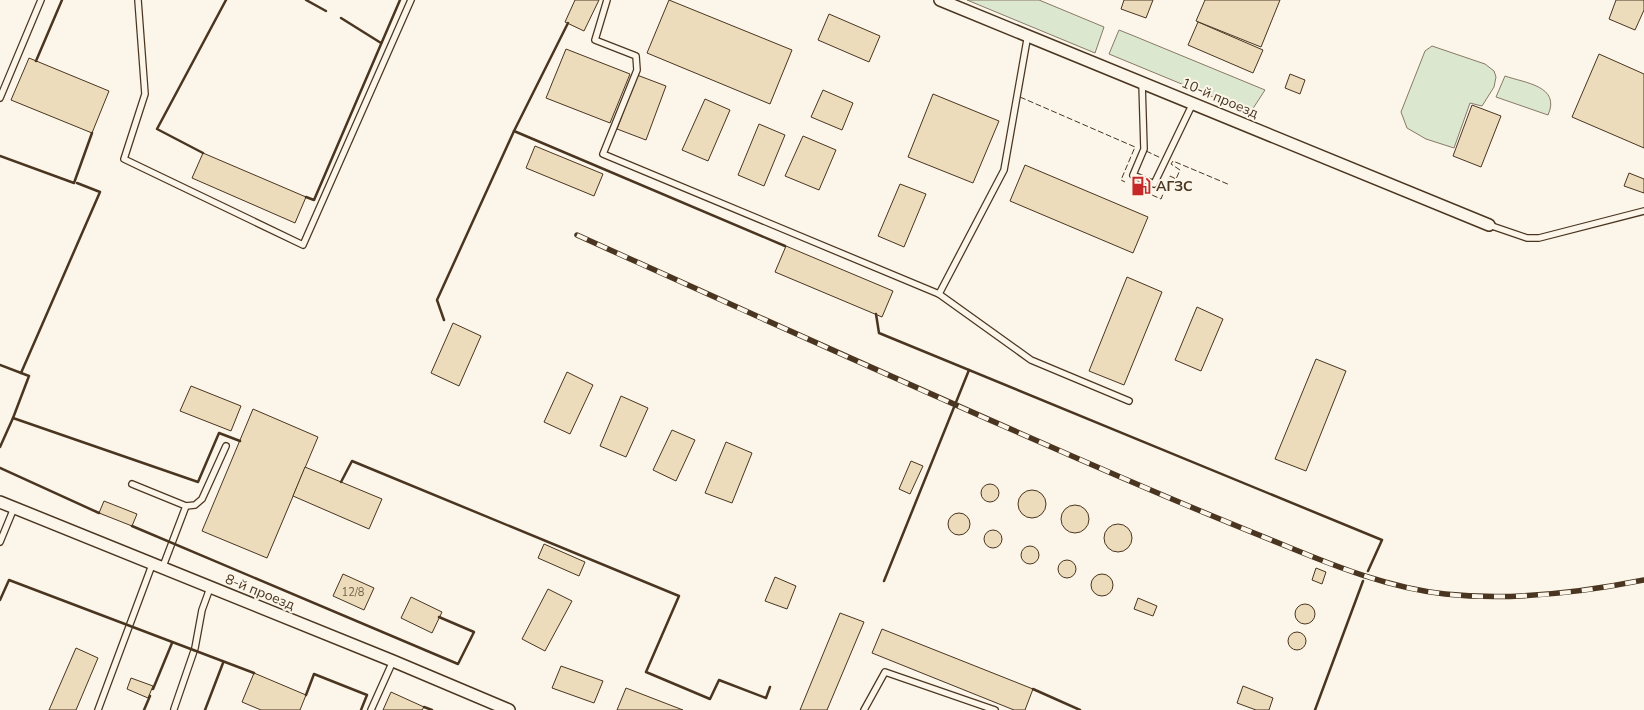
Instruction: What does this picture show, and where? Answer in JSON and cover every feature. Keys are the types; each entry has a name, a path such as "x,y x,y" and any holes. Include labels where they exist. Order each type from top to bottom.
{"street":[{"name":"10-й проезд","path":"940,0 1028,34 1489,225"},
{"name":"8-й проезд","path":"0,502 157,567 393,660 509,710"}],"lane":[{"path":"0,98 41,0"},
{"path":"138,0 145,94 124,158 303,246 411,0"},
{"path":"607,0 595,40 636,56 637,70 603,154 938,294 1031,360 1129,401"},
{"path":"938,294 1004,170 1028,34"},
{"path":"1142,81 1144,149 1132,175 1154,184 1193,103"},
{"path":"1489,225 1527,238 1539,238 1644,211"},
{"path":"132,484 186,506 195,505 202,499 226,446"},
{"path":"98,710 157,567 186,506"},
{"path":"0,542 14,508"},
{"path":"174,709 195,648 202,610 210,588"},
{"path":"372,710 393,660"},
{"path":"864,710 885,672 995,710"}],"green space":[{"path":"967,0 1039,0 1104,27 1095,53"},
{"path":"1119,30 1265,90 1252,110 1230,104 1109,54"},
{"path":"1432,46 1485,64 1494,71 1496,77 1494,87 1482,106 1470,103 1454,148 1426,139 1407,128 1401,112 1425,51"},
{"path":"1505,76 1539,87 1545,92 1550,98 1551,105 1548,115 1496,97"}],"building":[{"path":"575,0 599,0 584,31 565,22"},
{"path":"669,0 792,50 770,104 647,53"},
{"path":"1124,0 1153,0 1146,18 1121,9"},
{"path":"1205,0 1280,0 1261,47 1196,21"},
{"path":"1616,0 1644,0 1644,10 1635,30 1609,19"},
{"path":"829,14 880,36 869,62 818,40"},
{"path":"1198,22 1263,50 1253,73 1188,45"},
{"path":"566,49 630,74 610,123 546,98"},
{"path":"1599,54 1644,74 1644,148 1572,117"},
{"path":"29,58 109,91 92,133 11,100"},
{"path":"1290,74 1305,80 1300,94 1285,88"},
{"path":"637,75 666,86 646,140 617,129"},
{"path":"823,90 853,103 842,130 811,117"},
{"path":"933,94 999,121 973,183 908,157"},
{"path":"705,99 730,110 708,161 682,150"},
{"path":"1472,105 1501,116 1481,167 1453,156"},
{"path":"759,124 785,135 764,186 738,175"},
{"path":"803,136 836,150 819,190 785,176"},
{"path":"535,146 603,174 594,196 526,168"},
{"path":"203,153 306,197 295,223 192,178"},
{"path":"1025,165 1148,217 1133,253 1010,201"},
{"path":"1629,173 1644,179 1644,193 1624,186"},
{"path":"900,184 926,194 904,247 878,236"},
{"path":"786,246 893,291 882,317 775,272"},
{"path":"1127,277 1162,292 1124,385 1089,371"},
{"path":"1197,307 1223,319 1201,371 1175,360"},
{"path":"453,323 481,336 459,386 431,373"},
{"path":"1316,359 1346,371 1306,471 1275,459"},
{"path":"567,372 593,385 570,434 544,422"},
{"path":"191,386 241,406 231,431 180,411"},
{"path":"621,396 648,408 626,457 600,446"},
{"path":"253,409 318,437 267,558 202,531"},
{"path":"672,430 695,440 676,481 653,470"},
{"path":"726,442 752,453 732,503 705,493"},
{"path":"911,461 923,466 910,494 899,489"},
{"path":"305,467 382,499 369,529 293,496"},
{"path":"986,484 994,484 999,489 997,500 986,502 981,497 981,489"},
{"path":"1032,490 1042,494 1046,504 1042,514 1032,518 1022,514 1018,504 1022,494"},
{"path":"104,501 137,514 132,526 99,513"},
{"path":"1075,505 1085,509 1089,519 1085,529 1075,533 1065,529 1061,519 1065,509"},
{"path":"959,513 967,516 970,524 967,532 959,535 951,532 948,524 951,516"},
{"path":"1118,524 1128,528 1132,538 1128,548 1118,552 1108,548 1104,538 1108,528"},
{"path":"989,530 997,530 1002,535 1000,546 989,548 984,543 984,535"},
{"path":"544,544 585,562 579,576 538,558"},
{"path":"1026,546 1034,546 1039,551 1037,562 1026,564 1021,559 1021,551"},
{"path":"1063,560 1071,560 1076,565 1074,576 1063,578 1058,573 1058,565"},
{"path":"1316,568 1326,572 1322,584 1312,580"},
{"path":"343,574 374,588 364,610 333,596"},
{"path":"1102,574 1110,577 1113,585 1110,593 1102,596 1094,593 1091,585 1094,577"},
{"path":"775,577 796,586 787,609 765,601"},
{"path":"548,589 572,601 545,651 522,639"},
{"path":"411,597 442,612 432,633 401,618"},
{"path":"1138,598 1157,606 1153,616 1134,609"},
{"path":"1305,604 1312,607 1315,614 1312,621 1305,624 1298,621 1295,614 1298,607"},
{"path":"840,613 864,622 827,710 800,710"},
{"path":"882,629 1033,689 1025,710 1014,710 872,653"},
{"path":"1297,632 1305,637 1306,641 1301,649 1297,650 1289,645 1288,641 1293,633"},
{"path":"76,648 98,658 76,710 49,710"},
{"path":"561,666 603,681 594,703 552,688"},
{"path":"254,673 306,695 300,710 261,710 242,702"},
{"path":"131,678 153,686 148,698 127,689"},
{"path":"1243,686 1273,698 1269,710 1256,710 1237,703"},
{"path":"626,688 683,710 617,710"},
{"path":"391,692 424,707 422,710 383,710"}],"railway":[{"path":"577,235 923,391 1132,482 1305,554 1364,576 1424,591 1495,597 1570,592 1644,580"}],"fence":[{"path":"1020,97 1135,147 1121,180 1125,182"},
{"path":"1146,151 1161,158"},
{"path":"1152,195 1161,199 1170,176 1176,179 1180,170 1171,164 1173,161 1230,185"}],"wall":[{"path":"36,61 62,0"},
{"path":"203,153 157,129 226,0"},
{"path":"306,0 326,11"},
{"path":"306,197 314,200 400,0"},
{"path":"341,18 381,43"},
{"path":"568,23 514,131 785,246"},
{"path":"444,320 437,300 514,131"},
{"path":"0,156 74,183 92,133"},
{"path":"21,373 100,192 77,183"},
{"path":"876,314 879,333 1382,540 1368,571"},
{"path":"0,365 29,376 13,418"},
{"path":"884,581 969,370"},
{"path":"0,447 13,418 198,482 219,433 240,441"},
{"path":"341,482 352,461 679,596 646,672 710,699 719,680 766,698 770,687"},
{"path":"0,468 99,513"},
{"path":"132,526 458,664 474,632 439,617"},
{"path":"0,600 9,580 254,673"},
{"path":"1315,710 1363,581"},
{"path":"153,689 172,643"},
{"path":"205,710 223,663"},
{"path":"306,695 314,674 367,695 361,710"},
{"path":"1033,689 1080,710"},
{"path":"144,710 150,696"},
{"path":"424,707 432,710"}],"place":[{"name":"АГЗС","path":"1141,186"}]}
